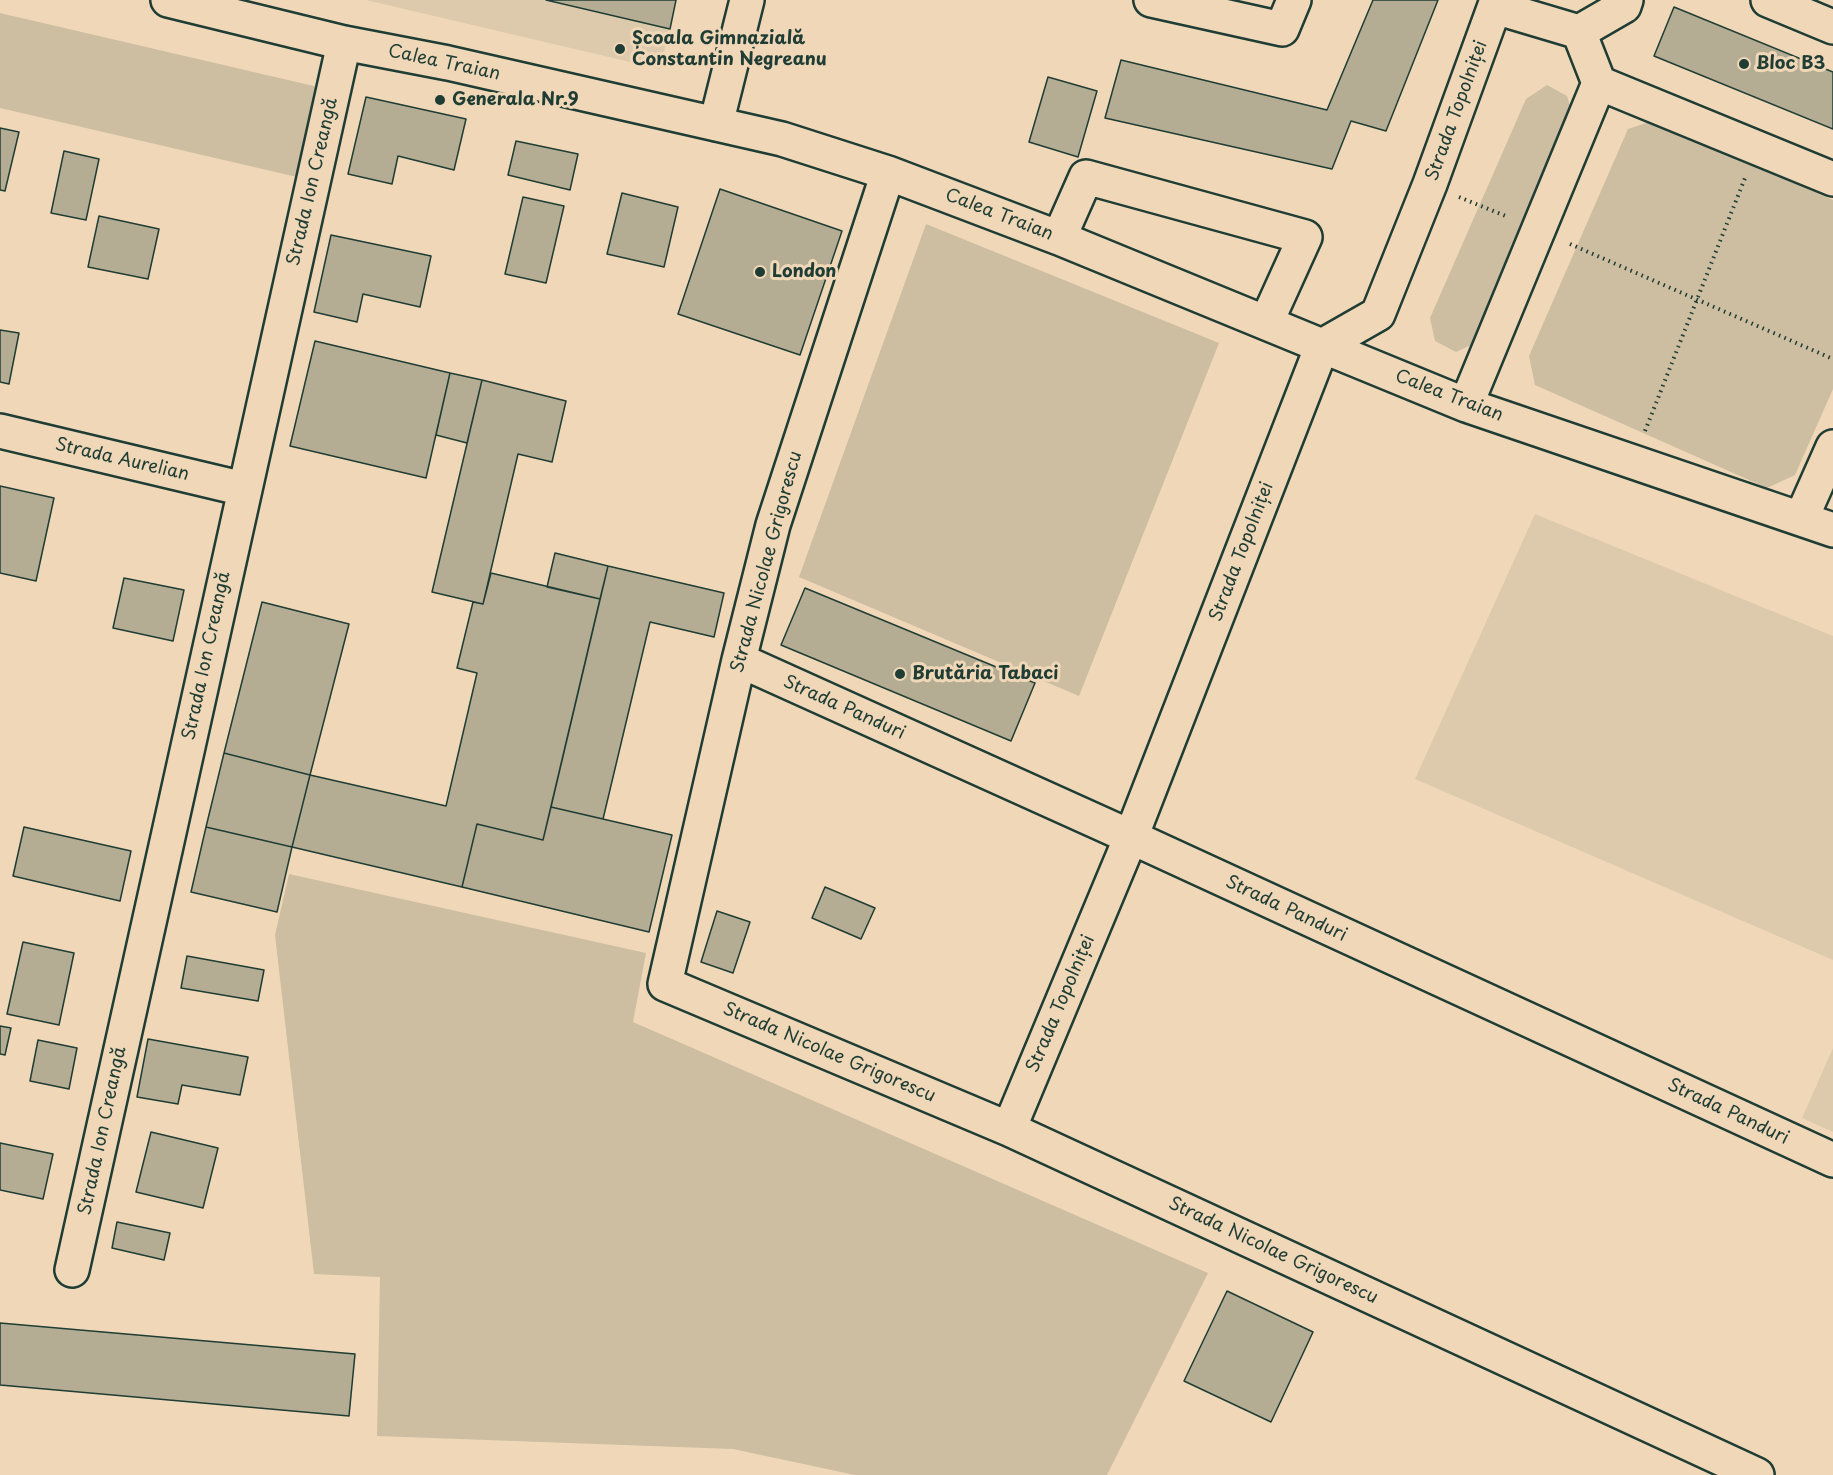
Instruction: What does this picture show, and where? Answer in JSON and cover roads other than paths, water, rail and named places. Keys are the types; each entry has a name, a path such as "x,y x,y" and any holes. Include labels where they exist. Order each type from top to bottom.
{"street":[{"name":"Calea Traian","path":"168,0 344,43 460,66 782,139 888,173 1059,237 1466,405 1833,530"},
{"path":"716,124 747,0"},
{"path":"1151,0 1282,29 1294,0"},
{"path":"1496,4 1579,32 1623,6 1626,0"},
{"path":"1768,0 1833,27"},
{"name":"Strada Topolniței","path":"1009,1129 1131,837 1322,346 1378,314 1430,184 1496,4"},
{"path":"1466,405 1599,82 1579,32"},
{"name":"Strada Ion Creangă","path":"72,1270 344,43"},
{"path":"1599,82 1833,179"},
{"name":"Strada Nicolae Grigorescu","path":"888,173 773,525 739,660 665,984 1009,1129 1757,1475"},
{"path":"1059,237 1086,177 1305,237 1266,323"},
{"name":"Strada Aurelian","path":"0,431 244,489"},
{"path":"1802,519 1833,447"},
{"name":"Strada Panduri","path":"739,660 1131,837 1833,1160"}],"place":[{"name":"Școala Gimnazială Constantin Negreanu","path":"620,49"},
{"name":"Bloc B3","path":"1744,64"},
{"name":"Generala Nr.9","path":"440,100"},
{"name":"London","path":"760,272"},
{"name":"Brutăria Tabaci","path":"900,674"}]}
